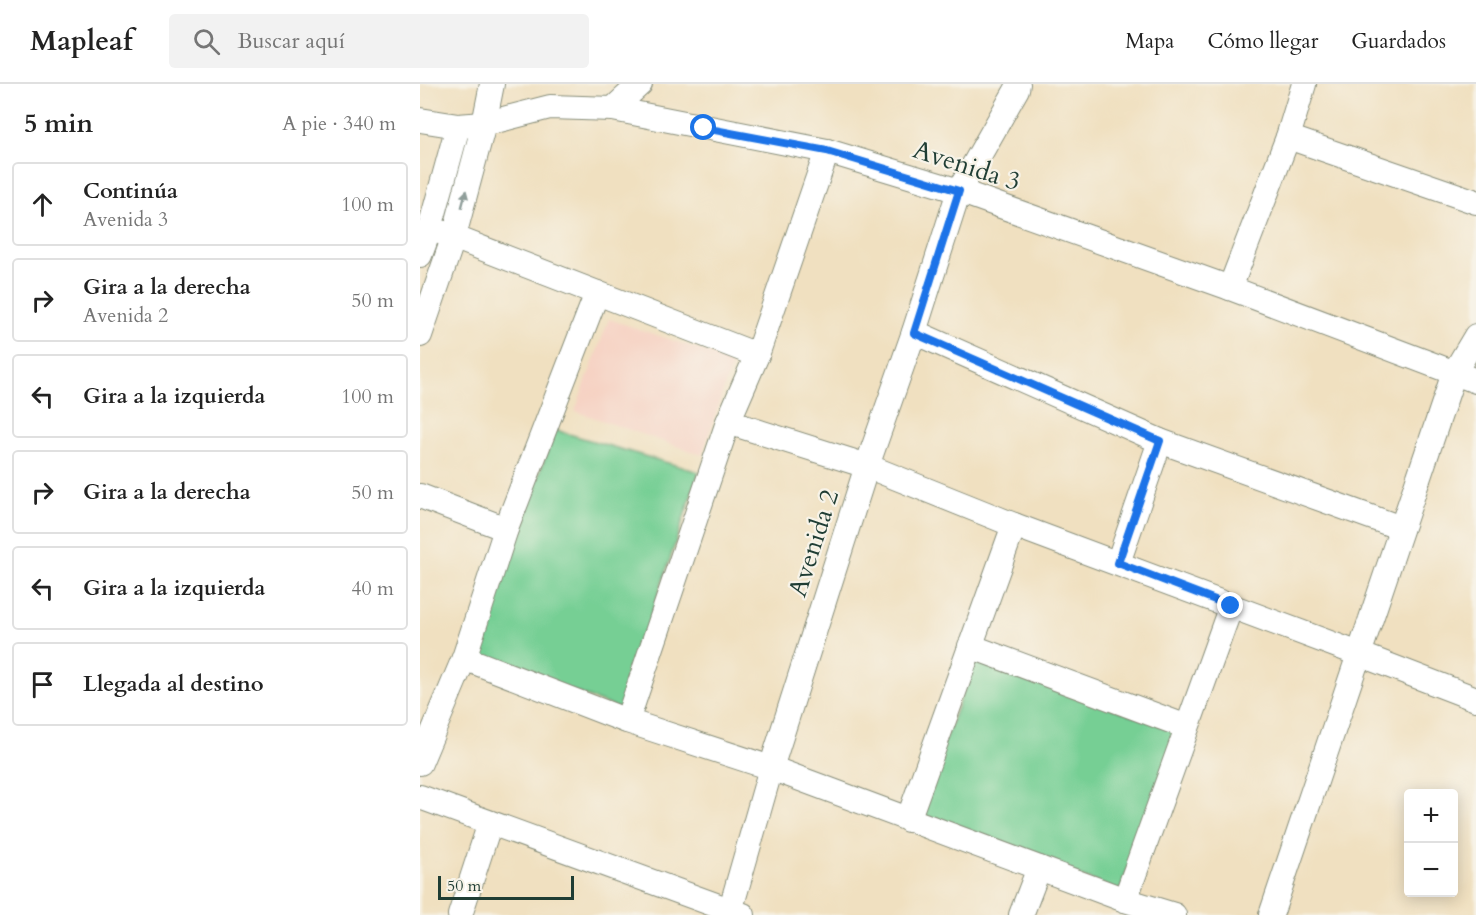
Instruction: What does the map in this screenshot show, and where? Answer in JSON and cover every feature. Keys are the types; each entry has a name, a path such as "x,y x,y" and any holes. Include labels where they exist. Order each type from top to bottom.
{"street":[{"path":"420,335 454,236 484,124 492,84"},
{"path":"613,109 618,84"},
{"path":"613,109 640,84"},
{"name":"Avenida 2","path":"734,913 771,768 867,466 914,333 959,191 1018,84"},
{"path":"1230,288 1288,137 1304,84"},
{"name":"Avenida 3","path":"420,120 458,126 484,124 550,107 613,109 827,151 959,191 1230,288 1465,377"},
{"path":"420,255 430,228 458,126"},
{"path":"1288,137 1476,202"},
{"path":"627,721 728,422 757,355 827,151"},
{"path":"430,228 757,355"},
{"path":"420,763 464,658 506,529 597,293"},
{"path":"914,333 1160,441 1401,528"},
{"path":"1271,915 1401,528 1465,377 1476,336"},
{"path":"728,422 867,466 1014,525 1476,699"},
{"path":"1118,563 1160,441"},
{"path":"420,496 506,529"},
{"path":"908,819 1014,525"},
{"path":"1125,900 1231,606"},
{"path":"970,646 1187,727"},
{"path":"464,658 627,721 771,768 1125,900 1174,915"},
{"path":"420,797 734,913"},
{"path":"460,915 490,823"},
{"path":"1021,915 1039,868"}],"shaded area":[{"path":"609,319 733,361 702,455 575,411"}],"green space":[{"path":"555,430 699,472 620,709 474,655"},
{"path":"975,660 1177,731 1120,891 916,816"}],"route":[{"path":"704,128 827,151 959,191 914,333 1160,441 1118,563 1231,606"}]}
